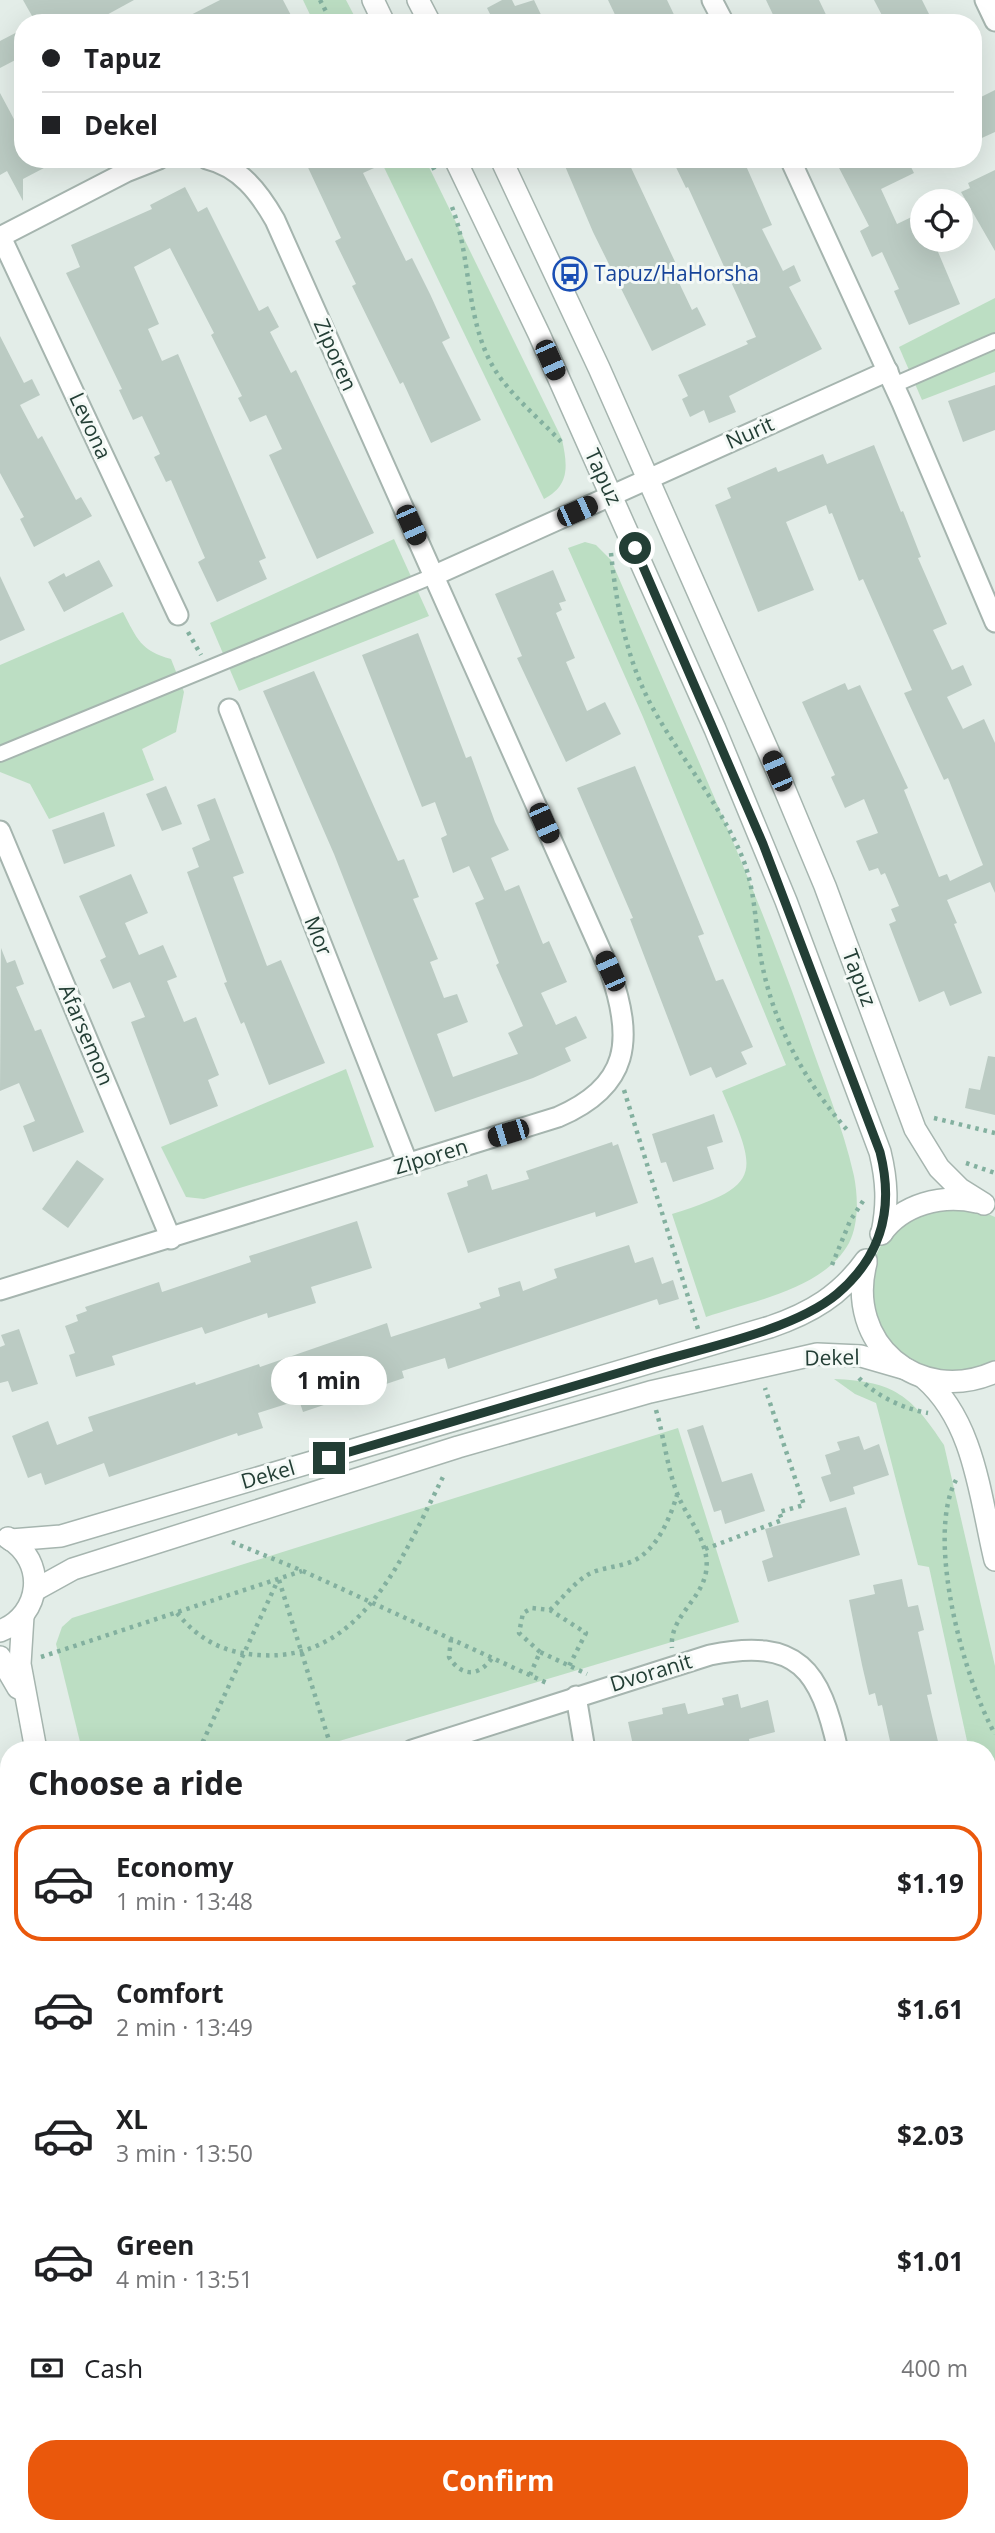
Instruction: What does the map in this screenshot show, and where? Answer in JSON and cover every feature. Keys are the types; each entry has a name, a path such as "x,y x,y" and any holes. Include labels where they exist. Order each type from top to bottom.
{"street":[{"path":"985,0 995,20"},
{"path":"1,237 136,168"},
{"name":"Ziporen","path":"0,1290 171,1239 577,1109 607,1086 624,1050 625,1027 614,981 275,220 263,198 248,181 231,168"},
{"name":"Tapuz","path":"459,168 612,495 772,867 885,1173 887,1205 881,1233"},
{"name":"Tapuz","path":"504,168 649,479 782,782 922,1143 939,1168 960,1189 990,1207"},
{"path":"794,168 891,378 995,622"},
{"name":"Levona","path":"1,237 178,615"},
{"path":"891,378 995,341"},
{"name":"Nurit","path":"612,495 891,378"},
{"path":"0,754 433,576 612,495"},
{"name":"Mor","path":"229,709 408,1164"},
{"name":"Afarsemon","path":"0,831 171,1239"},
{"path":"881,1233 898,1217 929,1202 966,1200 990,1207"},
{"name":"Dekel","path":"3,1536 40,1540 61,1536 704,1348 786,1321 825,1303 846,1285 881,1233"},
{"path":"866,1259 862,1278 864,1314 880,1346 943,1395 956,1417 970,1454 995,1560"},
{"name":"Dekel","path":"35,1590 73,1569 458,1447 650,1392 759,1369 801,1357 838,1353 875,1359 914,1373"},
{"path":"914,1373 959,1382 995,1372"},
{"path":"3,1536 30,1561 35,1590 23,1616 20,1664 34,1741"},
{"path":"0,1630 23,1616"},
{"name":"Dvoranit","path":"439,1741 611,1685 730,1651 771,1652 789,1657 805,1668 818,1685 835,1741"},
{"path":"0,1657 27,1706"},
{"path":"576,1696 584,1741"}],"path":[{"path":"434,168 438,177"},
{"path":"451,204 477,330 488,357 516,395 570,452"},
{"path":"611,548 616,600 632,664 658,718 719,810 744,860 755,900 761,954 772,1003 785,1037 824,1104 850,1134"},
{"path":"617,1069 704,1348"},
{"path":"909,1113 995,1133"},
{"path":"825,1303 830,1270 841,1241 865,1196 885,1173"},
{"path":"838,1353 861,1381 881,1395 913,1410 956,1417"},
{"path":"705,1549 782,1520 779,1512 804,1505 759,1369"},
{"path":"650,1392 677,1495 705,1549 706,1572 702,1584 671,1636 674,1666"},
{"path":"177,1613 192,1631 215,1646 243,1654 272,1656 301,1652 335,1637 373,1603 390,1580 458,1447"},
{"path":"970,1454 946,1505 945,1546 968,1677 995,1734"},
{"path":"550,1610 581,1579 592,1573 634,1561 645,1552 670,1520 677,1495"},
{"path":"202,1530 303,1571 576,1696"},
{"path":"20,1664 303,1571"},
{"path":"278,1579 329,1741"},
{"path":"203,1741 278,1579"},
{"path":"569,1666 586,1633 550,1610 532,1608 523,1614 519,1633 525,1642 540,1653 611,1685"},
{"path":"451,1639 449,1657 460,1670 468,1673 480,1671 492,1658"},
{"path":"530,1675 540,1653"}],"green space":[{"path":"303,0 346,0 353,14 310,14"},
{"path":"384,168 429,168 562,439 566,465 563,480 553,493 544,499"},
{"path":"995,298 995,372 922,400 899,347"},
{"path":"394,539 429,616 239,691 210,623"},
{"path":"585,542 596,545 611,560 737,852 832,1102 855,1184 855,1227 849,1243 838,1259 823,1272 785,1291 706,1317 672,1214 724,1194 738,1184 745,1173 746,1159 742,1141 722,1091 786,1065 643,717 568,548"},
{"path":"123,612 132,630 146,648 171,659 184,692 176,732 142,749 154,780 49,819 30,784 0,772 0,665"},
{"path":"346,1069 374,1147 204,1199 186,1197 161,1147"},
{"path":"931,1209 981,1211 995,1217 995,1364 990,1366 941,1374 896,1353 871,1312 873,1262 880,1247 902,1223"},
{"path":"834,1379 872,1383 900,1394 922,1414 944,1445 995,1666 995,1741 967,1741 929,1567 918,1565 876,1403 855,1394"},
{"path":"678,1428 739,1622 339,1741 80,1741 56,1644 62,1627 72,1618"}],"building":[{"path":"23,0 134,0 108,14 31,14"},
{"path":"220,0 283,0 290,14 193,14"},
{"path":"502,0 512,0 515,6 534,0 541,14 490,14 487,8"},
{"path":"608,0 667,0 674,14 615,14"},
{"path":"766,0 819,0 826,14 773,14"},
{"path":"874,0 922,0 929,14 881,14"},
{"path":"14,34 14,61 0,68 0,41"},
{"path":"995,90 995,132 982,138 982,96"},
{"path":"0,93 14,119 14,168 44,168 23,179 23,201 7,171 0,175"},
{"path":"308,168 374,168 363,173 406,261 412,258 430,294 450,338 442,342 481,420 431,443 403,382 400,384 352,286 356,284 335,241 341,238"},
{"path":"566,168 631,168 677,266 672,268 692,310 697,307 706,325 652,351 593,232"},
{"path":"676,168 747,168 772,225 762,229 783,271 794,265 801,281 789,287 822,349 729,396 736,412 709,423 704,410 690,417 682,399 688,396 678,375 748,344 746,341 756,337 688,187 686,188"},
{"path":"839,168 912,168 914,173 881,189 897,224 910,218 910,252 938,252 960,304 909,325 894,291 899,289 882,252 872,257 860,231 869,226"},
{"path":"995,170 995,251 973,213 973,189 968,189 970,188 968,183"},
{"path":"185,187 198,212 207,207 259,311 268,306 279,327 270,332 291,373 296,370 374,533 317,559 269,455 282,449 266,415 250,422 238,398 242,396 211,335 214,333 170,248 134,267 159,324 148,329 162,361 178,354 266,558 259,561 267,579 217,602 198,562 205,558 171,480 166,482 154,457 160,454 142,416 133,420 119,390 122,389 66,273 80,267 71,245 152,209 150,205"},
{"path":"0,336 24,383 32,379 40,395 20,405 38,439 42,436 76,500 81,497 92,516 34,547 20,519 24,517 0,473"},
{"path":"995,385 995,430 963,442 948,401"},
{"path":"874,445 947,624 933,630 952,670 963,665 972,685 947,697 963,729 984,719 995,743 995,893 990,882 947,900 982,993 950,1006 944,991 919,1002 889,924 896,921 891,909 899,906 885,873 881,875 878,868 869,871 856,841 878,833 864,799 845,808 831,777 835,775 802,702 845,683 848,690 860,685 908,788 904,790 939,877 947,874 950,881 983,865 948,778 944,780 904,693 912,690 863,579 859,581 832,513 829,514 826,505 786,522 814,590 758,612 715,505 731,498 727,488 776,467 778,472 823,454 827,464"},
{"path":"99,560 113,586 64,612 48,582 64,573 66,577"},
{"path":"553,570 566,601 559,603 562,610 556,613 575,658 566,662 587,711 605,702 621,734 566,762 517,658 522,656 495,594"},
{"path":"0,576 25,630 0,641"},
{"path":"418,633 466,758 471,756 495,822 509,850 491,858 505,891 519,885 543,944 549,941 567,982 541,993 556,1025 576,1016 587,1038 565,1048 571,1061 533,1078 435,1112 334,854 263,691 314,671 398,861 404,859 419,897 413,899 438,959 430,962 444,998 457,994 468,1022 437,1034 453,1077 518,1054 508,1033 523,1026 496,965 499,963 475,903 484,899 469,866 453,873 441,838 447,835 435,802 422,807 362,655"},
{"path":"635,766 704,934 698,936 716,981 723,979 753,1047 741,1052 747,1064 716,1078 711,1067 690,1076 630,919 633,918 577,788"},
{"path":"166,786 182,824 162,831 146,794"},
{"path":"215,798 244,873 233,877 267,966 281,960 325,1063 269,1085 244,1022 241,1024 224,983 227,982 187,872 199,867 192,848 210,840 197,805"},
{"path":"104,812 115,846 64,864 52,830"},
{"path":"131,874 148,913 125,923 139,955 163,945 177,977 167,981 184,1022 196,1017 219,1075 208,1080 218,1106 170,1125 131,1022 145,1017 130,982 113,989 100,960 106,957 79,896"},
{"path":"1,948 7,963 15,960 24,984 16,987 35,1031 41,1029 84,1132 33,1152 23,1126 35,1121 19,1083 0,1091"},
{"path":"988,1056 995,1057 995,1115 965,1108 969,1088 980,1090"},
{"path":"714,1114 723,1142 707,1147 714,1169 673,1182 666,1162 661,1163 652,1134"},
{"path":"612,1142 613,1146 618,1144 638,1203 596,1217 595,1212 468,1253 447,1193 468,1186 467,1181 487,1174 492,1190 529,1179 526,1171"},
{"path":"77,1160 104,1179 68,1228 42,1209"},
{"path":"357,1221 372,1268 311,1287 316,1303 268,1318 267,1313 205,1334 202,1327 112,1356 115,1365 76,1377 69,1355 75,1353 65,1326 78,1321 76,1315 87,1311 85,1307 159,1282 162,1292 251,1262 249,1256"},
{"path":"629,1245 635,1263 653,1257 662,1284 673,1280 679,1299 659,1305 657,1299 448,1369 445,1358 402,1371 404,1378 303,1412 299,1400 258,1413 263,1428 238,1436 237,1433 109,1477 104,1463 45,1485 41,1473 28,1478 12,1436 48,1421 57,1445 93,1431 88,1417 195,1382 196,1385 259,1364 260,1367 387,1323 391,1337 481,1308 479,1303 500,1296 498,1288 520,1281 523,1291 557,1278 554,1269"},
{"path":"19,1329 38,1384 12,1392 8,1381 0,1383 0,1347 5,1345 1,1335"},
{"path":"703,1425 722,1482 752,1473 765,1511 725,1524 721,1510 714,1512 687,1430"},
{"path":"859,1436 864,1450 879,1444 889,1475 853,1487 855,1494 830,1502 821,1477 831,1474 825,1455 840,1450 837,1442"},
{"path":"846,1507 860,1555 768,1582 762,1561 773,1557 765,1529"},
{"path":"902,1579 908,1607 918,1605 924,1630 918,1632 932,1694 927,1695 938,1741 890,1741 882,1705 878,1706 875,1693 869,1695 849,1600 875,1594 873,1585"},
{"path":"738,1694 741,1708 768,1700 775,1732 749,1741 632,1741 628,1722 663,1714 662,1708 685,1703 688,1714 724,1705 722,1698"}],"place":[{"name":"Tapuz/HaHorsha","path":"570,274"}],"route":[{"path":"329,1458 704,1348 801,1316 825,1303 856,1275 881,1233 887,1205 885,1173 880,1152 763,844 635,548"}]}
